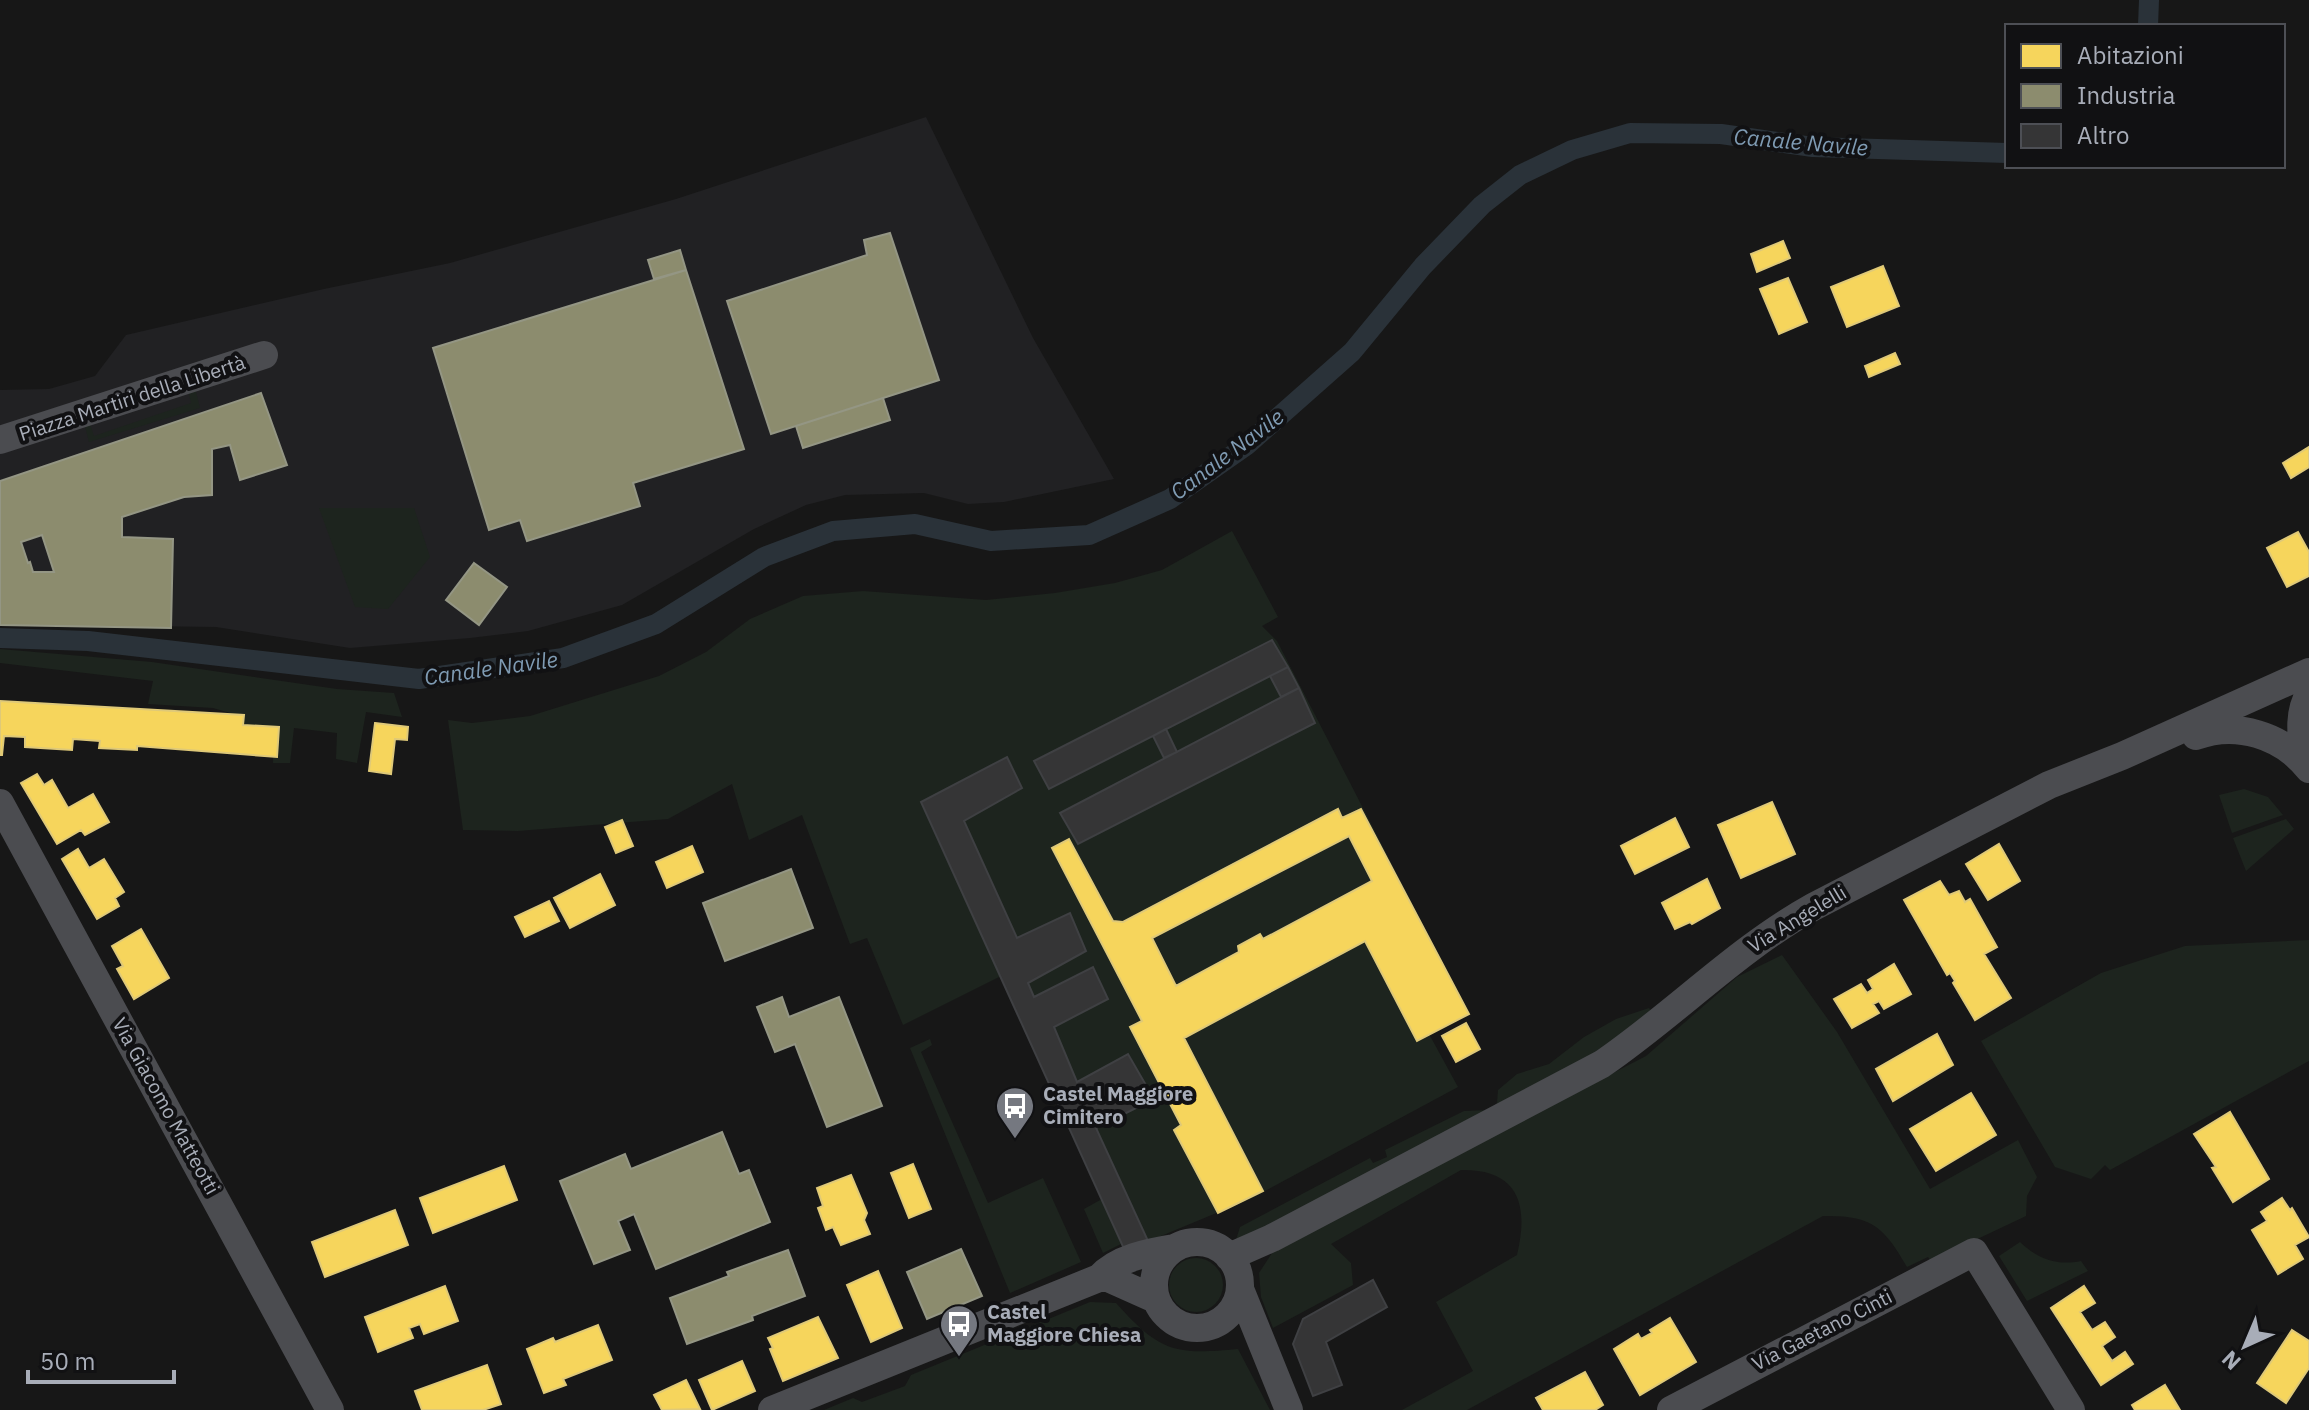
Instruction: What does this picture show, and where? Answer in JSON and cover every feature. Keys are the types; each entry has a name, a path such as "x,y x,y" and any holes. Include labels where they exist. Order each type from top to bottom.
{"street":[{"name":"Piazza Martiri della Libertà","path":"0,440 264,355"},
{"name":"Via Angelelli","path":"1236,1273 1272,1238 1602,1064 1637,1040 1776,928 1963,828 2067,777 2122,756 2309,672"},
{"path":"2270,691 2280,699 2300,755"},
{"path":"2300,755 2303,704 2309,695"},
{"path":"2067,777 2145,759 2213,730 2242,730 2277,741 2300,755"},
{"name":"Via Giacomo Matteotti","path":"0,803 330,1410"},
{"path":"1099,1278 1106,1270 1145,1253 1193,1242 1215,1246 1236,1273 1289,1410"},
{"path":"1174,1248 1156,1270 1153,1284 1155,1299 1161,1310 1170,1320 1182,1326 1194,1329 1219,1322 1230,1314 1237,1302 1236,1273"},
{"name":"Via Gaetano Cinti","path":"1671,1410 1974,1252 2071,1410"},
{"path":"772,1410 1099,1278 1108,1278 1155,1299"},
{"path":"1219,1322 1246,1334 1265,1352"}],"shaded area":[{"path":"926,117 1033,338 1114,479 1004,502 968,504 924,493 845,495 806,505 754,529 622,605 528,631 350,648 216,627 0,624 0,390 49,389 95,376 126,335 450,263 676,199"},
{"path":"195,388 200,408 89,442 85,426 90,424 94,436 191,403 188,389"},
{"path":"319,508 414,508 430,557 388,609 355,607"},
{"path":"1232,531 1278,617 1262,626 1277,641 1469,1014 1429,1034 1458,1087 1250,1199 1125,1251 1121,1244 1103,1253 1084,1209 1102,1199 1001,976 903,1025 867,938 850,944 802,815 749,840 732,784 668,819 518,831 463,830 448,720 472,723 530,716 659,676 706,652 750,619 803,596 863,591 986,600 1055,593 1115,583 1162,570"},
{"path":"0,649 152,662 337,689 394,693 402,717 366,712 357,763 336,759 337,733 294,728 290,763 273,763 274,729 240,726 240,716 213,708 148,704 153,681 0,663"},
{"path":"2244,789 2268,797 2283,815 2232,833 2219,795"},
{"path":"2286,819 2294,829 2246,871 2233,838"},
{"path":"2309,940 2309,1061 2110,1170 2105,1165 2091,1179 2055,1167 1981,1041 2101,973 2185,946"},
{"path":"1782,955 1837,1032 1930,1189 2018,1140 2037,1177 2027,1196 2026,1216 1931,1261 1928,1257 1907,1267 1891,1242 1875,1226 1854,1218 1823,1216 1467,1410 1402,1410 1473,1371 1436,1302 1517,1255 1521,1220 1515,1193 1496,1176 1461,1170 1331,1244 1351,1263 1353,1285 1273,1328 1261,1297 1259,1273 1276,1247 1646,1056 1737,977"},
{"path":"1649,1008 1652,1012 1585,1059 1491,1109 1497,1103 1498,1090 1517,1074 1549,1064 1584,1037 1616,1019"},
{"path":"930,1039 932,1045 921,1052 988,1203 1043,1178 1081,1262 1010,1293 910,1048"},
{"path":"1488,1110 1235,1243 1240,1227 1370,1158 1373,1163 1387,1157 1385,1150 1464,1111"},
{"path":"2020,1242 2048,1260 2063,1263 2081,1261 2088,1271 2027,1301 1999,1256"},
{"path":"1196,1258 1215,1266 1223,1285 1215,1304 1196,1312 1177,1304 1169,1285 1177,1266"},
{"path":"1090,1302 1116,1303 1145,1332 1170,1347 1198,1351 1238,1349 1270,1410 824,1410 853,1398 862,1402 905,1386 911,1375"}],"building: Abitazioni":[{"path":"1783,241 1790,258 1757,272 1751,254"},
{"path":"1883,266 1899,306 1847,327 1831,287"},
{"path":"1788,278 1807,322 1779,334 1760,289"},
{"path":"1895,353 1900,364 1869,377 1865,366"},
{"path":"2309,447 2309,467 2291,478 2283,463"},
{"path":"2298,532 2309,552 2309,576 2287,587 2267,548"},
{"path":"0,701 244,715 243,725 279,727 277,757 137,746 137,750 99,748 100,741 73,739 72,750 25,747 25,737 4,736 0,755"},
{"path":"375,723 408,727 407,740 395,739 391,774 369,771"},
{"path":"37,774 44,785 52,780 68,808 93,794 109,822 85,835 81,830 57,844 21,783"},
{"path":"1772,802 1795,854 1741,878 1718,825"},
{"path":"1338,809 1342,818 1361,809 1469,1014 1417,1041 1365,941 1184,1038 1263,1191 1218,1213 1174,1130 1181,1125 1130,1027 1142,1021 1052,848 1069,839 1113,921 1123,922","holes":["1349,836 1372,881 1263,939 1260,934 1238,946 1239,952 1176,986 1152,938"]},
{"path":"1675,818 1689,847 1635,874 1621,846"},
{"path":"622,820 633,846 616,853 605,827"},
{"path":"1999,844 2020,881 1988,900 1966,864"},
{"path":"692,846 703,872 667,888 656,862"},
{"path":"78,849 89,868 104,859 124,892 115,898 119,906 97,919 62,859"},
{"path":"600,874 615,905 570,928 554,898"},
{"path":"1707,879 1720,908 1692,924 1690,922 1675,929 1662,903"},
{"path":"1940,881 1949,895 1959,891 1965,902 1970,899 1997,947 1984,954 2011,998 1975,1020 1953,983 1955,981 1950,973 1947,975 1904,900"},
{"path":"549,901 559,921 525,937 515,917"},
{"path":"141,929 169,978 134,999 117,969 123,966 112,946"},
{"path":"1894,964 1911,994 1884,1009 1879,1001 1873,1004 1879,1013 1852,1028 1834,999 1861,984 1867,993 1873,989 1868,980"},
{"path":"1466,1023 1480,1049 1456,1062 1442,1036"},
{"path":"1937,1034 1953,1065 1893,1101 1876,1069"},
{"path":"1971,1093 1996,1135 1936,1171 1910,1129"},
{"path":"2230,1112 2269,1179 2233,1202 2212,1168 2216,1167 2194,1134"},
{"path":"913,1164 931,1209 909,1218 891,1173"},
{"path":"504,1166 517,1200 433,1233 420,1198"},
{"path":"851,1175 867,1213 864,1220 870,1234 841,1245 833,1227 826,1230 818,1208 823,1206 817,1188"},
{"path":"2282,1198 2290,1210 2292,1208 2309,1237 2295,1245 2303,1259 2278,1274 2252,1230 2267,1221 2261,1212"},
{"path":"395,1210 408,1245 325,1277 312,1242"},
{"path":"878,1271 902,1328 871,1342 847,1285"},
{"path":"445,1286 458,1321 424,1334 420,1324 409,1328 413,1338 378,1352 365,1317"},
{"path":"2084,1286 2095,1303 2080,1312 2092,1330 2105,1322 2115,1337 2102,1346 2112,1361 2125,1352 2133,1364 2101,1385 2051,1308"},
{"path":"818,1317 838,1358 783,1381 768,1338"},
{"path":"1670,1318 1696,1362 1640,1395 1614,1349 1638,1334 1641,1339 1652,1333 1650,1330"},
{"path":"598,1325 612,1360 563,1379 566,1385 544,1393 527,1349"},
{"path":"2292,1330 2309,1341 2309,1368 2286,1403 2257,1383"},
{"path":"742,1361 755,1391 712,1410 699,1380"},
{"path":"487,1365 501,1404 483,1410 422,1410 415,1391"},
{"path":"1585,1372 1603,1405 1595,1410 1543,1410 1536,1398"},
{"path":"686,1380 700,1409 662,1410 654,1395"},
{"path":"2165,1385 2180,1410 2135,1410 2132,1405"}],"building: Industria":[{"path":"890,233 939,380 771,434 727,301 867,255 864,240"},
{"path":"680,250 686,270 654,279 648,260"},
{"path":"686,270 744,449 633,483 640,506 527,541 520,520 489,530 433,348"},
{"path":"261,393 287,465 240,480 230,445 212,449 212,495 184,497 122,517 122,537 173,539 171,628 0,625 0,481","holes":["42,535 54,572 33,572 21,542"]},
{"path":"883,398 890,420 803,448 796,426"},
{"path":"474,563 507,587 479,625 446,600"},
{"path":"791,869 813,928 725,961 703,903"},
{"path":"782,997 789,1017 839,997 882,1106 827,1127 795,1044 775,1052 757,1007"},
{"path":"722,1132 739,1174 749,1170 770,1222 656,1269 634,1214 618,1221 630,1250 594,1264 560,1181 625,1154 631,1169"},
{"path":"961,1249 982,1296 927,1319 907,1272"},
{"path":"788,1250 805,1296 752,1316 753,1320 687,1344 670,1298 729,1276 727,1272"}],"building: Altro":[{"path":"1272,640 1288,667 1049,789 1034,761"},
{"path":"1288,667 1299,688 1281,697 1270,676"},
{"path":"1299,688 1315,723 1078,844 1060,813"},
{"path":"1166,729 1177,752 1164,758 1153,736"},
{"path":"1007,757 1022,788 964,821 1017,938 1070,913 1086,951 1028,983 1034,997 1093,967 1108,999 1054,1027 1077,1082 1128,1054 1154,1099 1096,1128 1148,1241 1125,1251 921,802"},
{"path":"1373,1280 1387,1307 1326,1342 1342,1385 1313,1396 1293,1344 1303,1319"}],"waterway":[{"name":"Canale Navile","path":"2148,24 2149,0"},
{"name":"Canale Navile","path":"0,638 88,641 419,679 563,658 656,624 764,557 833,531 915,524 991,541 1089,535 1170,499 1247,445 1352,352 1423,266 1482,205 1520,175 1572,150 1630,133 1721,134 1813,147 2005,153"}],"place":[{"name":"Castel Maggiore Cimitero","path":"1015,1140"},
{"name":"Castel Maggiore Chiesa","path":"959,1358"}]}
